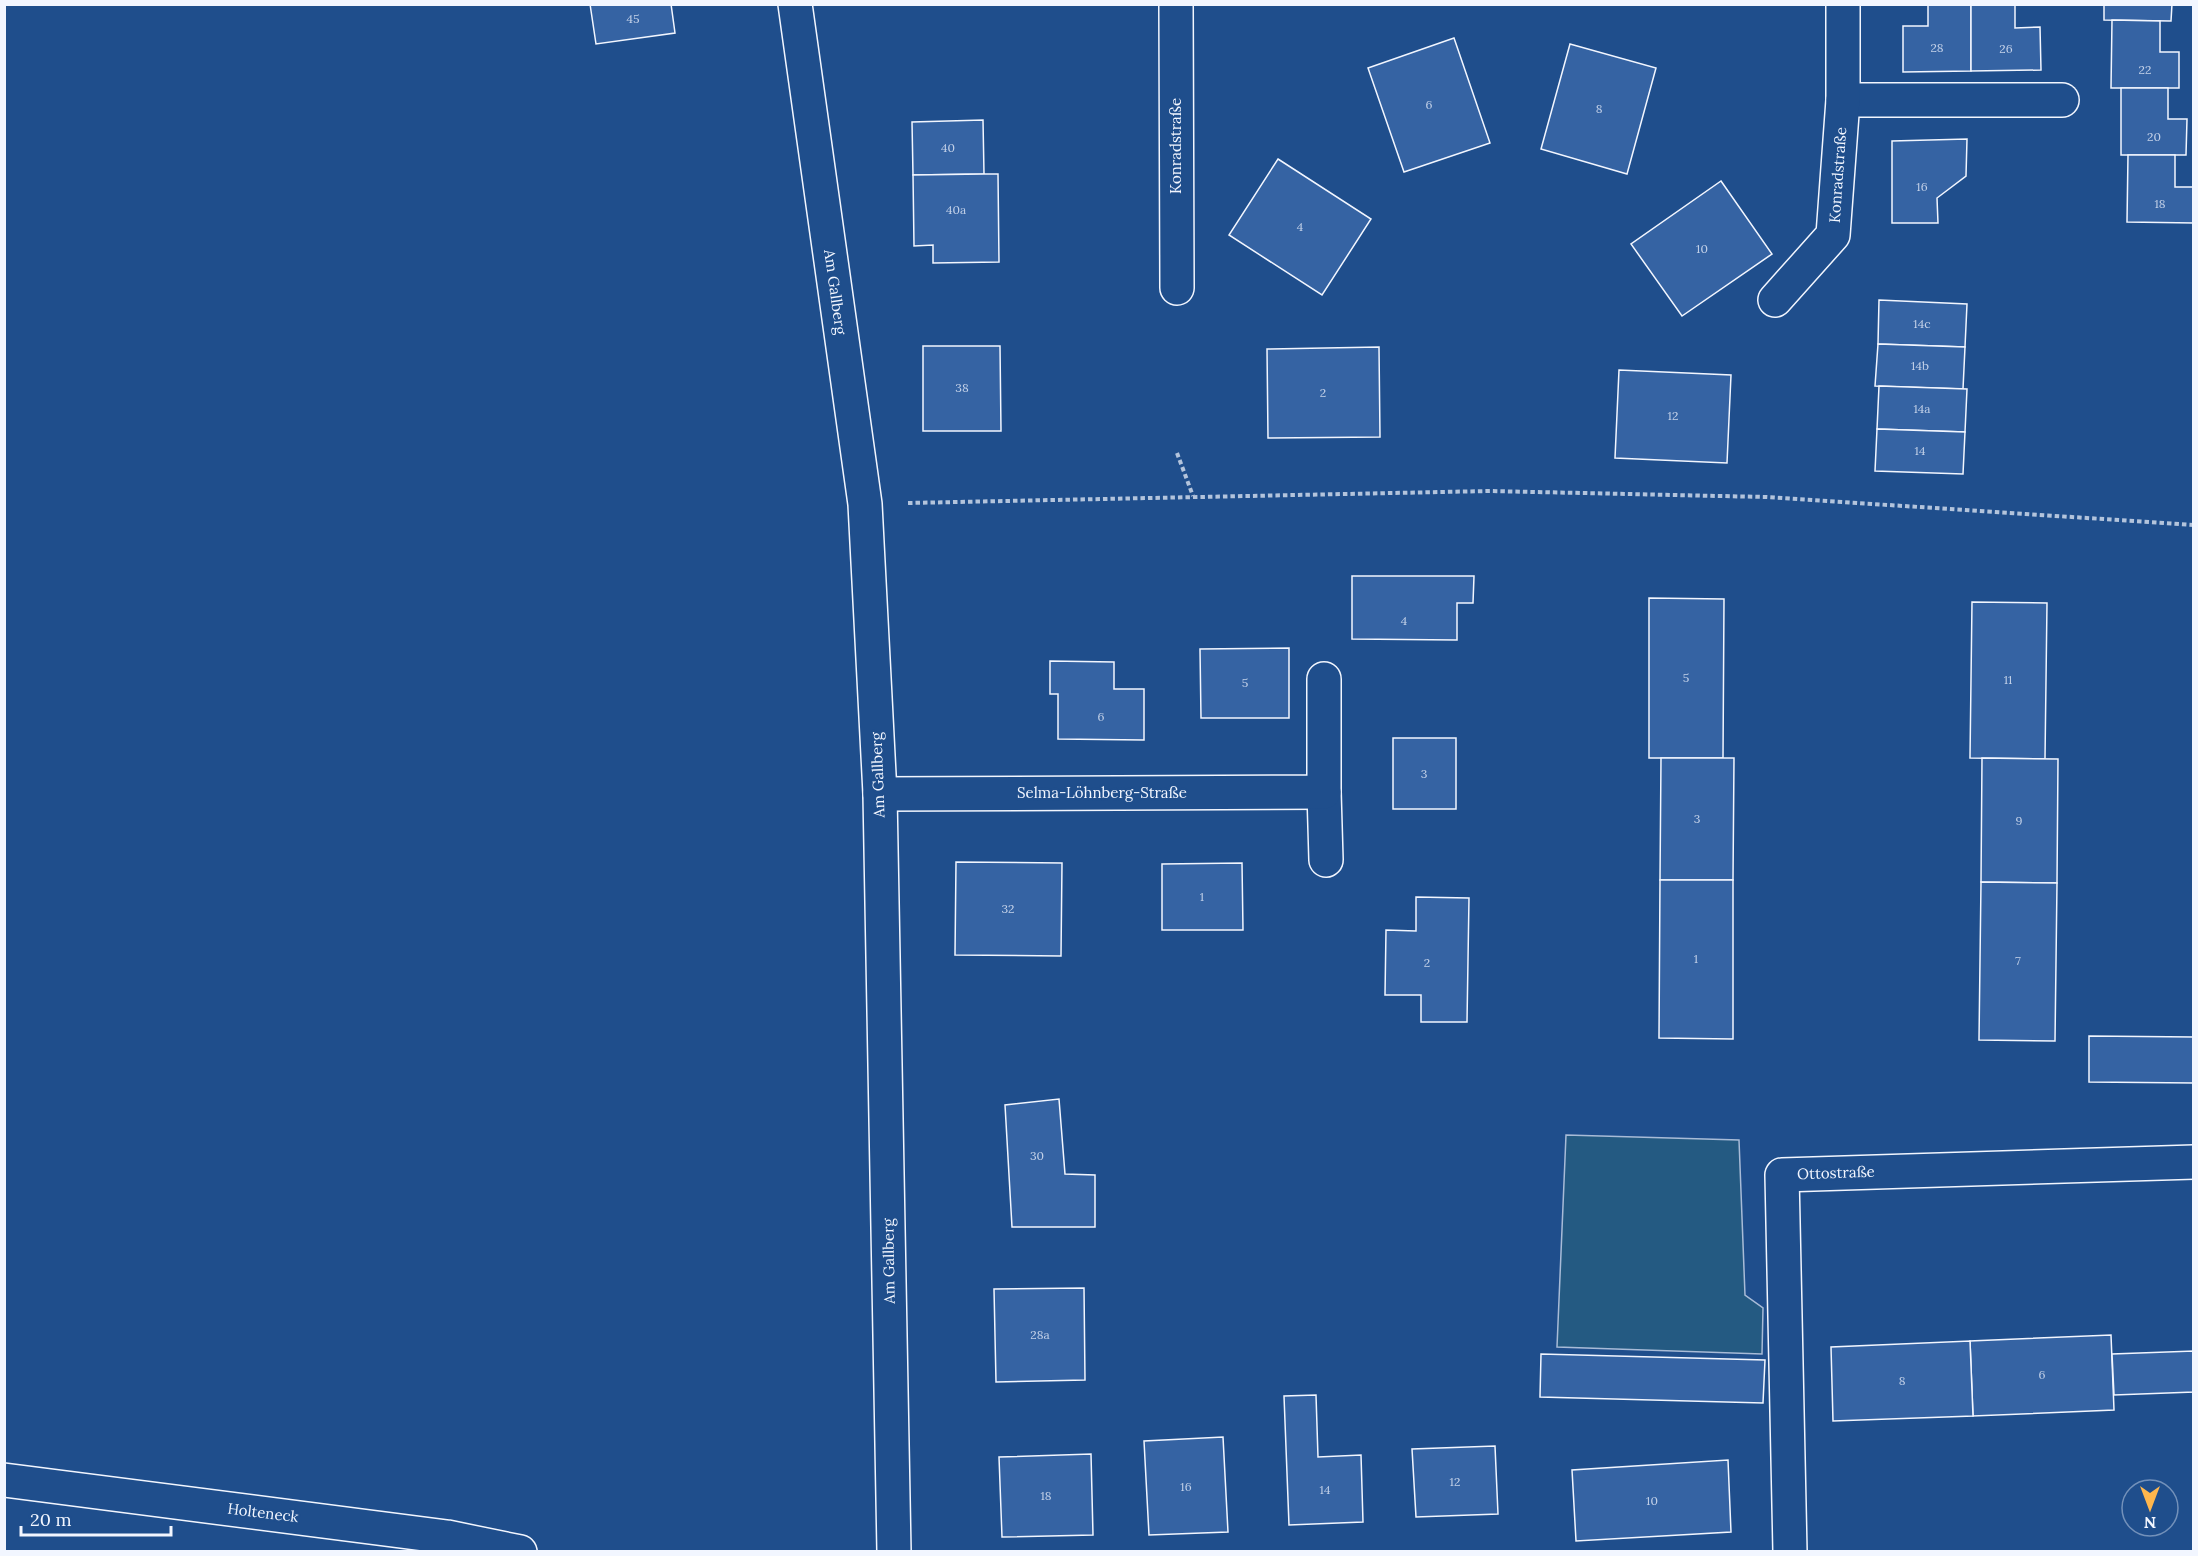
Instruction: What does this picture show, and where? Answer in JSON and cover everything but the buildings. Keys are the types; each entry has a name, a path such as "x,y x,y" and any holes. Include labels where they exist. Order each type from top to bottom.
{"street":[{"name":"Am Gallberg","path":"795,4 865,504 880,794 894,1551"},
{"name":"Konradstraße","path":"1176,4 1177,288"},
{"name":"Konradstraße","path":"1775,300 1833,235 1843,100 1843,4"},
{"path":"1843,100 2062,100"},
{"path":"1324,679 1326,860"},
{"name":"Selma-Löhnberg-Straße","path":"880,794 1324,792"},
{"name":"Ottostraße","path":"1790,1551 1782,1175 2193,1162"},
{"name":"Holteneck","path":"4,1480 447,1537 520,1551"}],"path":[{"path":"1177,453 1193,496"},
{"path":"865,504 1490,491 1766,497 2193,525"}],"shaded area":[{"path":"1566,1135 1739,1140 1745,1295 1763,1308 1762,1354 1557,1347"}]}
